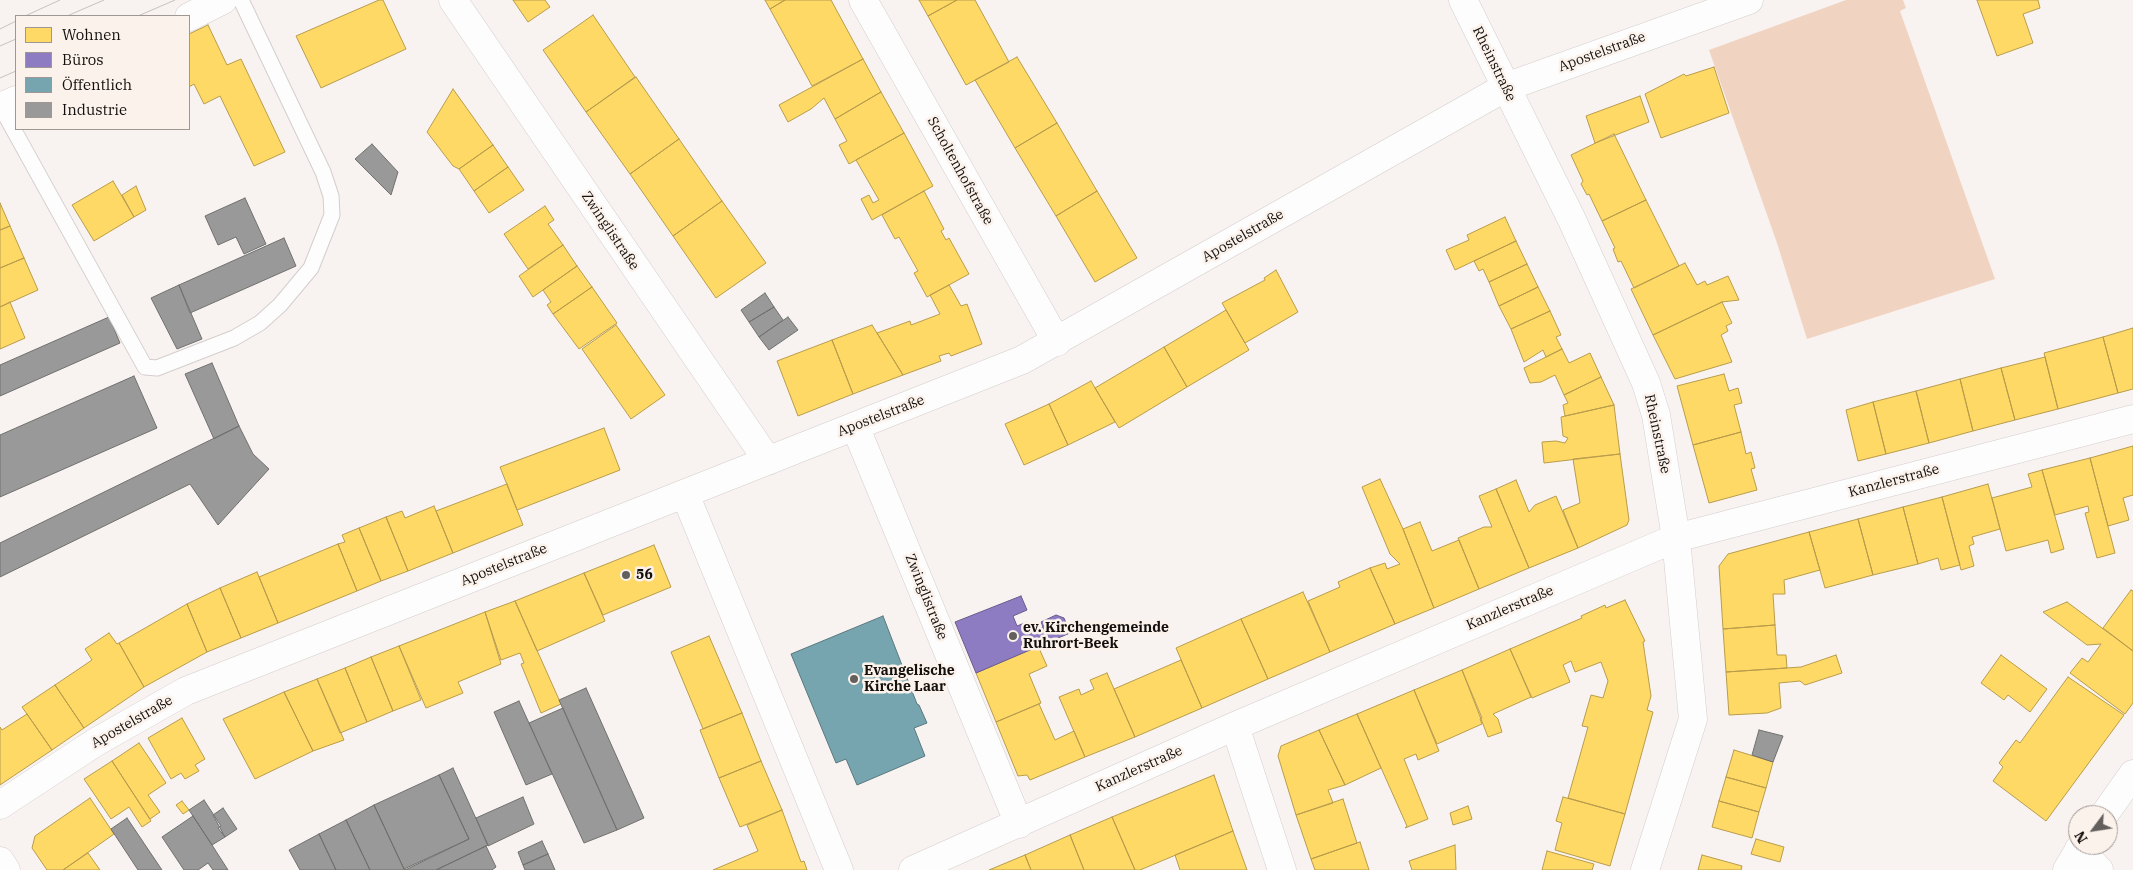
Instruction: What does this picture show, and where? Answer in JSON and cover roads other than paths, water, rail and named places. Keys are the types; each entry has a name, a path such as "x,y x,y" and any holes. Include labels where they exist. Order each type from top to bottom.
{"street":[{"path":"190,16 223,0"},
{"name":"Zwinglistraße","path":"453,0 768,461"},
{"name":"Scholtenhofstraße","path":"863,0 1057,342"},
{"name":"Rheinstraße","path":"1463,0 1572,220 1646,383 1656,415 1676,538 1693,719 1645,870"},
{"name":"Apostelstraße","path":"0,805 96,742 186,691 1022,360 1057,342 1506,87 1749,0"},
{"name":"Kanzlerstraße","path":"922,868 1235,726 1676,538 2133,419"},
{"name":"Zwinglistraße","path":"855,426 1019,824"},
{"path":"685,494 839,870"},
{"path":"1235,726 1282,870"},
{"path":"2111,805 2133,774"},
{"path":"2076,855 2099,870"},
{"path":"0,861 6,870"}],"lane":[{"path":"19,130 145,367 157,368 234,338 260,323 280,306 311,268 332,215 331,196 323,172 241,0"},
{"path":"6,105 15,122"}],"tram line":[{"path":"27,15 60,0"},
{"path":"69,15 104,0"},
{"path":"140,15 175,0"},
{"path":"0,29 15,22"},
{"path":"0,46 15,39"},
{"path":"0,78 15,71"}],"place":[{"name":"56","path":"626,575"},
{"name":"ev. Kirchengemeinde Ruhrort-Beek","path":"1013,636"},
{"name":"Evangelische Kirche Laar","path":"854,679"}]}
